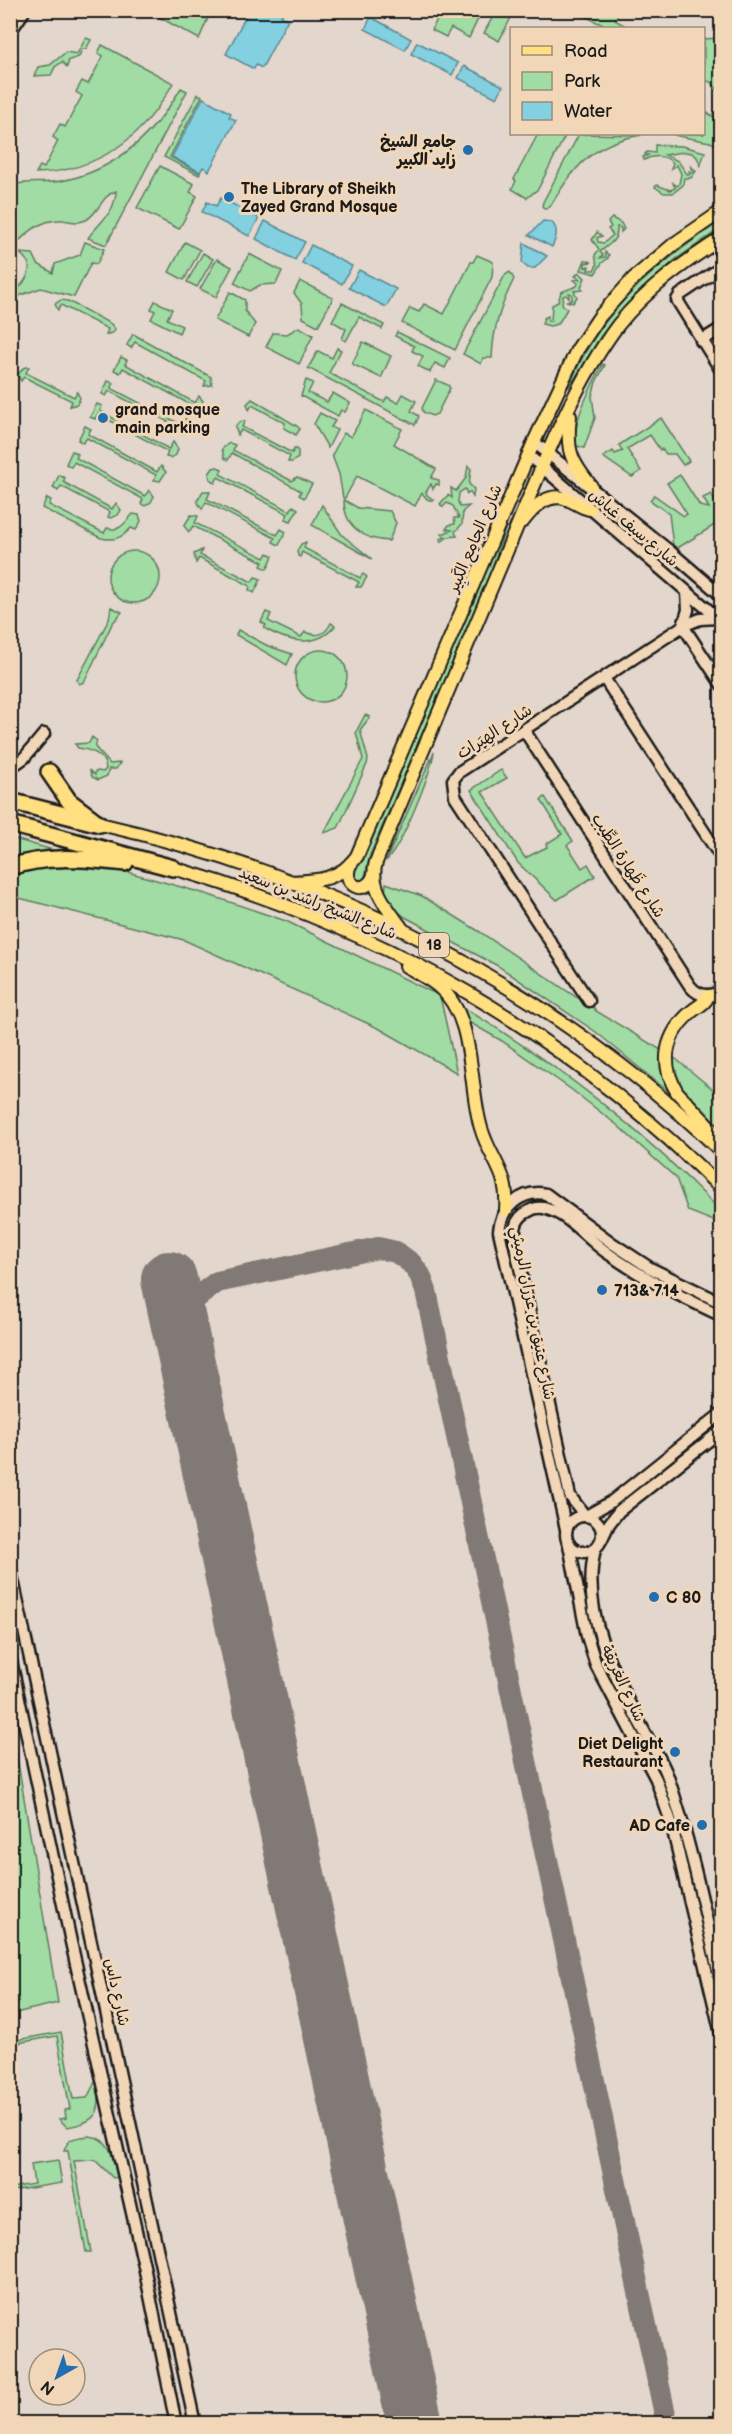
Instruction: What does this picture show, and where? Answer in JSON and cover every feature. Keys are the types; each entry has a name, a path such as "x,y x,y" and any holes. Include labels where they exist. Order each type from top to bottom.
{"highway":[{"path":"49,772 69,801 100,824"},
{"name":"شارع الشيخ راشد بن سعيد","path":"10,801 100,824"},
{"path":"10,814 28,816 40,809"},
{"name":"شارع الشيخ راشد بن سعيد","path":"10,824 173,868"},
{"path":"10,867 32,860 67,857 173,868"}],"main road":[{"name":"شارع الجامِع الكَبِير","path":"374,875 376,862 514,534 536,461 573,357 600,316 634,278 674,244 722,211"},
{"name":"شارع الجامِع الكَبِير","path":"541,447 572,405 597,355 628,314 668,275 722,238"},
{"path":"572,405 568,439 569,452 574,465 591,486"},
{"path":"536,461 541,447"},
{"name":"شارع الجامِع الكَبِير","path":"288,882 323,880 338,874 351,863 359,852 536,461"},
{"path":"514,534 535,507 550,498 567,499 589,508"},
{"name":"شارع الشيخ راشد بن سعيد","path":"100,824 178,844 288,882 403,930 488,974 541,1007 636,1076 722,1152"},
{"path":"351,863 347,875 355,886 368,885 374,875"},
{"name":"شارع الشيخ راشد بن سعيد","path":"173,868 284,904 355,933 455,984 550,1044 628,1103 675,1143 722,1189"},
{"path":"374,875 381,898 403,930"},
{"path":"355,933 439,987 462,1022 481,1127 489,1151 505,1180 506,1210"},
{"path":"702,994 700,1006 674,1031 667,1051 668,1072 677,1092 722,1140"}],"street":[{"path":"10,32 25,10"},
{"path":"722,267 677,298 677,304 722,372"},
{"path":"701,342 722,328"},
{"name":"شارع سيف غباش","path":"541,447 722,596"},
{"name":"شارع سيف غباش","path":"536,461 720,619"},
{"path":"687,592 688,610 683,626 722,685"},
{"name":"شارع الهِيَرات","path":"589,1001 452,791 453,780 459,772 683,626 700,619 720,619"},
{"path":"604,678 722,859"},
{"name":"شارع ظَهارة الطِّيب","path":"524,730 702,994"},
{"path":"10,768 24,758 44,734"},
{"path":"702,994 722,990"},
{"name":"شارع عتيق بن عزران الرميثي","path":"566,1529 499,1232 506,1210 528,1195 546,1194 650,1268 722,1303"},
{"name":"شارع عتيق بن عزران الرميثي","path":"586,1516 570,1496 516,1250 517,1220 533,1209 545,1208 557,1214 605,1252 643,1276 722,1316"},
{"path":"722,1413 611,1502 572,1521 566,1529 569,1545 579,1552 595,1549 619,1511 722,1430"},
{"path":"586,1516 592,1518 600,1527 602,1539"},
{"name":"شارع الغريفة","path":"569,1545 587,1636 596,1665 657,1779 671,1822 722,2038"},
{"name":"شارع الغريفة","path":"595,1549 591,1574 600,1635 609,1663 671,1785 685,1830 722,1989"},
{"name":"شارع داس","path":"10,1566 195,2424"},
{"name":"شارع داس","path":"10,1656 142,2257 176,2424"}],"green space":[{"path":"148,11 211,11 199,39"},
{"path":"496,11 514,12 499,41 484,33"},
{"path":"574,11 619,12 615,20 624,25 623,27 607,27"},
{"path":"465,12 478,19 469,38 451,28 446,37 432,30 438,17 454,18"},
{"path":"86,38 91,40 86,49 82,49 79,57 69,60 67,67 62,62 55,67 51,75 34,76 38,67 50,65 66,52 77,54"},
{"path":"719,38 721,41 722,89 718,90 705,80 705,39"},
{"path":"102,45 173,83 162,102 148,119 134,135 117,148 80,166 36,173 40,166 44,168 58,141 53,137 60,124 65,127 82,96 76,92 82,81 88,84 103,56 98,53"},
{"path":"181,88 187,91 106,245 88,238 113,206 116,191 111,193 86,220 49,221 32,230 17,243 11,237 11,185 61,181 99,169 131,148 145,135 158,121"},
{"path":"198,94 202,96 170,157 200,173 199,175 164,157"},
{"path":"705,112 716,118 716,127 721,132 721,147 710,142 676,135 705,135"},
{"path":"537,135 565,135 538,189 527,198 512,189 516,181 514,179"},
{"path":"578,135 642,135 625,138 598,150 577,168 550,207 545,209 542,206"},
{"path":"655,145 682,146 705,152 700,167 696,156 692,153 665,155 678,161 687,174 690,174 689,171 693,172 690,165 696,171 691,178 684,178 683,185 673,193 664,193 655,187 657,185 670,190 675,188 673,183 677,186 679,184 681,174 677,165 671,169 673,163 667,158 651,157 644,160 643,157 648,155 645,154 647,152 655,153"},
{"path":"160,166 194,184 190,192 197,196 179,229 137,208"},
{"path":"612,218 621,223 624,229 621,232 621,228 617,227 614,239 600,252 603,255 600,258 606,257 605,252 609,255 608,258 595,274 581,270 585,260 592,262 585,263 585,267 589,266 588,270 594,270 597,265 595,255 599,249 592,240 597,232 602,236 597,238 598,242 604,243 613,235 608,229 611,227 608,222"},
{"path":"721,221 721,228 676,259 636,295 601,336 569,388 595,336 631,292 674,255"},
{"path":"85,242 104,249 97,264 91,263 74,297 41,288 11,301 11,297 23,282 29,269 27,261 20,253 33,254 38,264 53,273 55,264 80,255"},
{"path":"185,242 200,250 184,280 169,272"},
{"path":"203,253 213,259 197,287 187,282"},
{"path":"249,254 282,271 276,284 260,285 250,291 234,283"},
{"path":"477,255 493,262 492,277 455,350 402,323 410,308 419,312 424,304 444,314 471,262"},
{"path":"217,259 232,267 216,297 200,289"},
{"path":"510,272 514,279 499,317 492,358 483,358 481,364 463,354 505,275"},
{"path":"579,272 585,278 581,287 583,290 574,291 577,297 573,303 566,301 572,300 572,294 569,293 569,298 566,295 563,296 562,304 567,309 558,324 550,326 542,324 544,318 548,316 548,321 551,321 552,305 558,302 561,292 577,286 578,283 574,280 580,279 575,276"},
{"path":"300,281 333,298 318,326 303,318 302,304 294,293"},
{"path":"230,292 245,300 245,311 255,324 248,337 215,320"},
{"path":"61,300 68,301 111,324 115,329 114,332 106,335 108,329 61,305 58,310 55,304"},
{"path":"155,301 172,309 167,319 182,326 179,333 151,319 155,311 151,309"},
{"path":"342,303 384,325 382,329 359,317 346,341 342,339 346,329 332,321"},
{"path":"299,327 313,335 299,364 266,347 273,333 287,334"},
{"path":"397,332 450,358 445,368 435,363 430,372 418,366 423,356 412,351 414,346 395,336"},
{"path":"133,334 211,377 212,385 204,386 206,381 135,342 131,348 127,345"},
{"path":"363,342 391,356 381,378 352,364"},
{"path":"337,348 341,350 329,373 384,402 387,397 398,403 403,394 416,401 411,411 419,416 415,425 308,368 318,351 332,358"},
{"path":"121,357 127,360 125,364 195,403 199,396 203,401 200,409 192,410 193,406 123,368 120,373 114,370"},
{"path":"603,364 605,365 592,396 595,418 584,448 574,445 577,425 589,392"},
{"path":"29,367 26,373 74,397 77,392 80,398 77,404 70,406 72,401 24,377 21,381 18,375 23,368"},
{"path":"306,380 313,383 308,393 327,402 333,393 350,403 345,412 341,410 338,416 301,396"},
{"path":"436,380 450,388 437,414 432,416 423,412 422,408"},
{"path":"108,381 113,383 111,388 182,425 186,418 191,425 188,431 178,433 180,428 109,391 106,396 102,394"},
{"path":"252,399 297,426 300,429 296,435 284,428 285,423 252,405 249,410 247,404"},
{"path":"97,404 102,406 100,411 169,449 173,442 178,449 176,455 166,457 168,452 98,414 95,419 90,417"},
{"path":"366,410 402,429 394,444 436,469 431,478 439,480 439,485 436,484 433,489 431,484 426,492 433,501 427,499 422,493 415,506 357,476 343,498 339,474 332,455 344,433 351,437"},
{"path":"320,413 335,421 331,427 337,430 328,448 314,424"},
{"path":"661,418 689,461 683,465 675,454 666,454 662,449 660,450 650,435 627,449 641,471 632,477 603,457 613,451 615,454 623,452 619,445"},
{"path":"245,421 242,427 292,453 295,448 298,451 298,458 288,462 290,456 241,430 238,435 235,427 239,422"},
{"path":"85,426 91,429 88,434 157,472 161,466 166,472 160,481 154,480 156,475 87,438 83,443 78,440"},
{"path":"229,443 235,445 233,450 292,481 297,477 312,484 304,498 299,495 301,491 232,453 228,460 224,458 222,449"},
{"path":"72,451 78,454 76,458 145,496 149,490 154,496 151,502 145,506 141,504 143,499 74,462 71,467 66,464"},
{"path":"468,466 471,469 469,484 474,489 473,497 470,492 467,494 465,489 459,493 460,507 469,506 463,511 462,524 455,532 457,536 448,537 441,542 440,539 445,537 442,534 452,530 446,529 449,525 455,524 454,518 459,518 453,506 447,503 443,507 440,504 448,495 452,498 451,488 456,491 466,478"},
{"path":"213,468 222,469 220,474 290,511 293,506 298,509 291,521 285,519 288,514 218,477 215,483 210,479 209,474"},
{"path":"59,475 65,478 63,482 112,509 116,503 121,510 118,515 110,518 108,517 110,512 61,486 58,491 53,488"},
{"path":"680,475 700,506 709,508 703,498 711,494 721,511 721,521 676,549 673,546 669,514 650,500 654,495 684,516 687,514 667,483"},
{"path":"203,491 210,492 207,499 277,535 281,529 286,532 279,545 273,542 275,538 206,502 202,509 197,501"},
{"path":"47,498 51,500 49,505 104,533 107,528 116,529 122,526 133,514 139,515 141,521 136,530 131,528 118,538 101,538 42,508"},
{"path":"344,500 358,508 390,511 396,523 389,541 371,538 357,530 348,518"},
{"path":"322,505 342,535 372,559 312,525"},
{"path":"191,515 198,516 195,523 265,558 268,553 273,556 267,569 261,566 263,562 193,526 189,532 184,526"},
{"path":"508,521 489,577 370,855 365,876 362,881 356,881 353,872 365,853"},
{"path":"306,542 304,548 360,578 363,574 367,577 361,587 356,587 359,582 302,552 300,557 298,556 297,551 301,544"},
{"path":"202,550 200,555 252,582 255,577 261,579 254,593 249,590 250,586 199,558 196,563 194,554"},
{"path":"134,551 144,553 152,559 158,567 160,577 158,587 152,595 144,601 134,603 124,601 116,595 110,587 108,577 110,567 116,559 124,553"},
{"path":"111,607 122,612 112,624 84,682 79,684 77,680 109,619"},
{"path":"266,612 271,614 268,621 301,637 305,632 320,634 331,623 335,626 319,638 292,640 264,628 266,625 261,622"},
{"path":"238,630 268,646 292,654 287,665 236,635"},
{"path":"321,650 331,652 339,658 345,666 347,676 345,686 339,694 331,700 321,702 311,700 303,694 297,686 295,676 297,666 303,658 311,652"},
{"path":"365,715 370,717 360,730 368,759 367,764 338,828 324,833 363,759 356,732"},
{"path":"92,737 97,741 95,747 110,764 120,763 116,769 109,769 107,776 98,780 92,777 90,771 95,775 95,772 103,772 106,769 103,760 97,754 78,748 75,744 89,743"},
{"path":"434,752 414,810 400,841 386,861"},
{"path":"501,770 507,778 482,792 525,858 547,847 546,844 562,834 541,800 545,797 573,841 567,845 582,868 588,864 595,876 557,900 518,863 471,790"},
{"path":"11,838 53,850 11,859"},
{"path":"70,863 124,871 206,894 286,921 440,996 457,1073 380,1029 184,940 11,896 11,874"},
{"path":"386,883 422,896 576,997 589,1001 596,1011 676,1059 721,1096 721,1139 699,1117 596,1032 498,966 405,917 391,906 385,895"},
{"path":"459,1005 564,1074 629,1125 721,1211 721,1224 688,1211 676,1178 617,1125 572,1090 502,1041 467,1021"},
{"path":"11,1720 58,2003 10,2014"},
{"path":"61,2032 73,2099 87,2098 97,2078 99,2098 97,2112 93,2117 67,2127 59,2119 66,2118 65,2110 70,2109 57,2036 11,2044 11,2041"},
{"path":"90,2136 103,2141 107,2146 113,2157 118,2177 113,2178 95,2160 74,2161 91,2252 86,2252 68,2151 64,2151 71,2140"},
{"path":"58,2160 62,2183 11,2191 11,2188 34,2184 31,2164"}],"water":[{"path":"249,10 284,11 281,16 288,19 262,68 256,65 254,69 226,54"},
{"path":"371,17 411,39 405,50 365,29"},
{"path":"417,42 458,63 452,75 411,54"},
{"path":"464,66 503,86 497,98 458,78"},
{"path":"203,98 231,113 229,117 236,120 209,171 203,167 200,172 172,157"},
{"path":"221,198 259,218 249,236 202,212 207,202 216,206"},
{"path":"265,221 305,242 295,260 256,239"},
{"path":"543,221 554,224 556,237 552,247 529,235"},
{"path":"524,243 547,256 535,268 528,268 522,263"},
{"path":"311,245 352,266 342,284 302,263"},
{"path":"359,270 396,289 386,307 349,288"}],"taxiway":[{"path":"182,1346 190,1309 196,1298 217,1282 378,1248 396,1252 411,1263 420,1275 426,1291 667,2424"}],"runway":[{"path":"169,1279 415,2424"}],"place":[{"name":"جامع الشيخ زايد الكبير","path":"468,150"},
{"name":"The Library of Sheikh Zayed Grand Mosque","path":"229,197"},
{"name":"grand mosque main parking","path":"103,418"},
{"name":"713& 714","path":"602,1290"},
{"name":"C 80","path":"654,1597"},
{"name":"Diet Delight Restaurant","path":"675,1752"},
{"name":"AD Cafe","path":"702,1825"}]}
